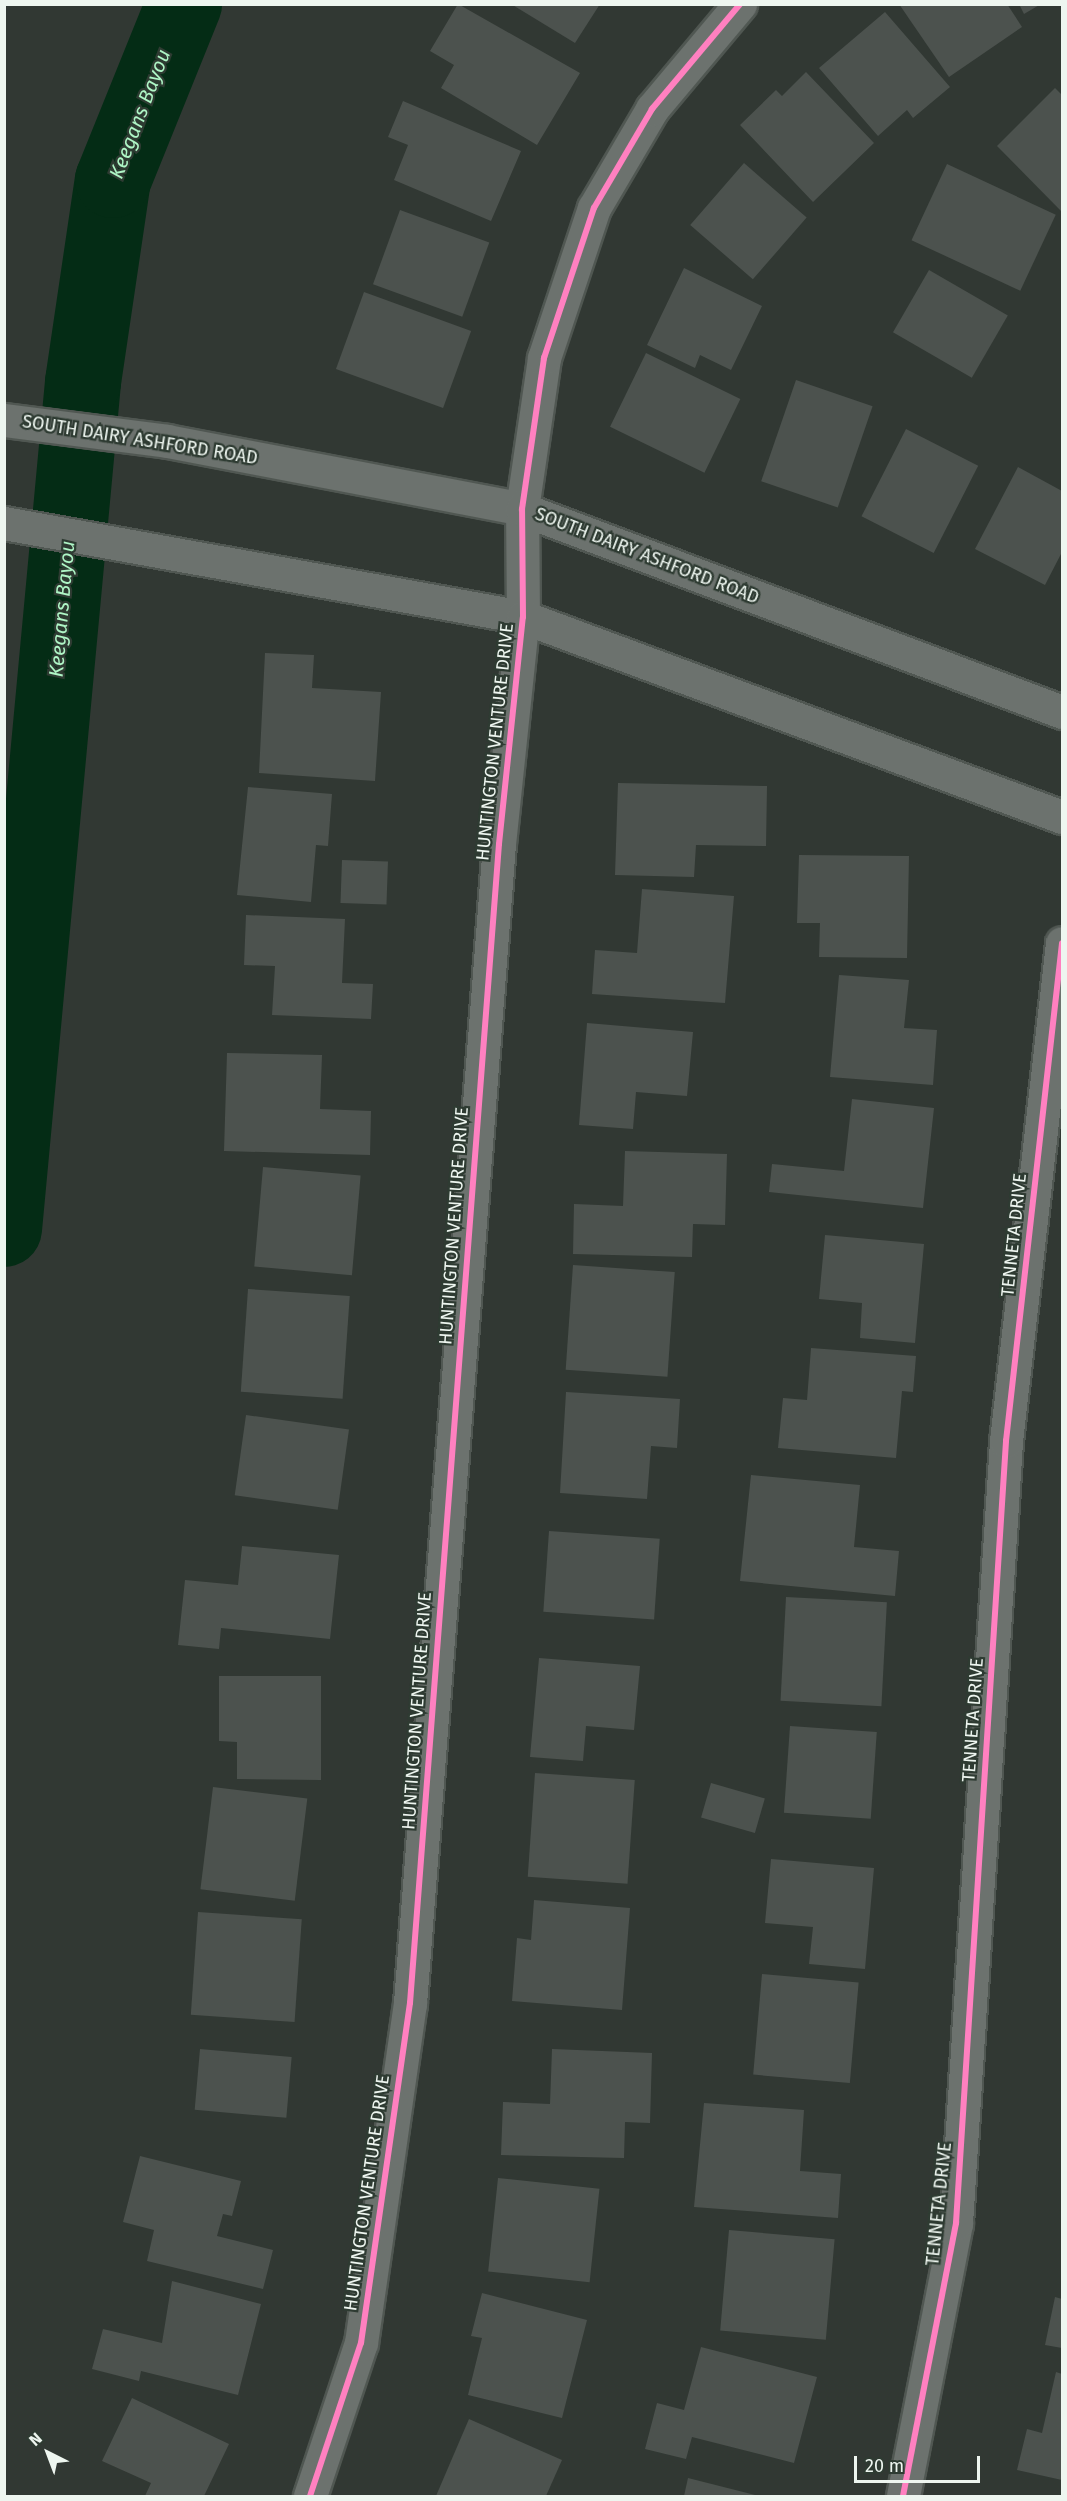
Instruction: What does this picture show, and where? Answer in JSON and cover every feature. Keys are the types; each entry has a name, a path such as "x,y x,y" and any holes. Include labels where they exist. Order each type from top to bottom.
{"street":[{"name":"HUNTINGTON VENTURE DRIVE","path":"310,2496 361,2343 410,2002 499,844 523,617 522,509 544,358 594,208 652,109 740,4"},
{"name":"SOUTH DAIRY ASHFORD ROAD","path":"4,420 167,441 522,509 1062,712"},
{"path":"4,523 150,546 523,617 1062,817"},
{"name":"TENNETA DRIVE","path":"903,2496 956,2223 1006,1441 1062,943"}],"building":[{"path":"458,4 580,73 537,145 441,88 454,65 430,51"},
{"path":"511,4 600,4 575,43"},
{"path":"899,4 1007,4 1022,27 949,77"},
{"path":"1019,4 1041,4 1024,14"},
{"path":"885,12 950,87 913,118 907,110 878,136 819,68"},
{"path":"806,72 874,143 813,202 740,125 776,90 782,96"},
{"path":"1055,88 1062,95 1062,212 997,146"},
{"path":"403,101 521,151 491,221 394,180 408,145 388,137"},
{"path":"744,163 807,217 753,279 690,225"},
{"path":"947,164 1056,215 1020,291 912,240"},
{"path":"400,210 489,242 462,317 373,284"},
{"path":"684,268 762,306 731,370 700,355 695,368 647,345"},
{"path":"929,270 1008,315 972,378 893,332"},
{"path":"364,292 471,331 443,408 336,369"},
{"path":"646,353 740,399 704,473 610,427"},
{"path":"796,380 873,406 838,508 761,481"},
{"path":"906,429 978,466 934,553 862,516"},
{"path":"1018,467 1062,491 1062,552 1045,585 975,549"},
{"path":"265,653 314,655 312,688 381,692 375,781 259,773"},
{"path":"618,783 767,786 766,846 696,845 694,877 615,875"},
{"path":"248,787 332,794 328,846 316,845 311,902 237,895"},
{"path":"799,855 909,856 907,958 819,957 820,923 797,923"},
{"path":"342,860 388,862 386,905 340,903"},
{"path":"642,889 734,896 725,1003 592,994 595,950 637,953"},
{"path":"246,915 345,919 342,983 373,984 371,1019 272,1015 275,966 244,965"},
{"path":"839,975 909,980 904,1028 937,1030 933,1085 830,1077"},
{"path":"587,1023 693,1032 687,1096 636,1092 633,1129 579,1125"},
{"path":"227,1053 322,1055 320,1109 371,1111 370,1155 224,1151"},
{"path":"852,1099 934,1108 923,1208 769,1192 772,1164 844,1171"},
{"path":"625,1151 727,1154 725,1225 693,1224 692,1257 573,1254 574,1204 623,1206"},
{"path":"263,1167 361,1176 352,1275 254,1267"},
{"path":"825,1235 924,1244 915,1343 860,1338 862,1303 819,1299"},
{"path":"573,1265 675,1272 667,1377 566,1370"},
{"path":"248,1289 350,1296 343,1399 241,1392"},
{"path":"811,1348 916,1356 913,1392 902,1391 896,1458 778,1448 783,1398 807,1400"},
{"path":"566,1392 680,1399 677,1448 651,1446 647,1499 560,1493"},
{"path":"246,1415 349,1429 338,1510 235,1495"},
{"path":"751,1475 860,1485 854,1547 899,1551 895,1596 740,1581"},
{"path":"549,1531 660,1539 654,1620 543,1612"},
{"path":"242,1546 339,1555 330,1639 221,1628 219,1649 178,1645 185,1580 238,1585"},
{"path":"786,1597 887,1602 881,1706 781,1701"},
{"path":"539,1658 640,1666 634,1730 586,1726 583,1761 530,1757"},
{"path":"219,1676 321,1676 321,1780 237,1779 237,1742 219,1741"},
{"path":"790,1726 877,1732 871,1819 784,1813"},
{"path":"535,1773 635,1780 628,1884 528,1877"},
{"path":"711,1783 765,1798 755,1833 701,1818"},
{"path":"213,1787 307,1799 295,1901 200,1889"},
{"path":"771,1859 874,1868 865,1969 809,1964 813,1927 765,1923"},
{"path":"534,1900 630,1908 622,2010 512,2001 517,1938 531,1940"},
{"path":"198,1912 302,1919 295,2022 191,2015"},
{"path":"762,1974 859,1982 850,2083 753,2075"},
{"path":"200,2049 292,2057 286,2118 195,2110"},
{"path":"552,2049 652,2053 650,2123 625,2122 624,2158 501,2155 503,2102 550,2104"},
{"path":"704,2103 804,2110 800,2171 841,2174 838,2218 694,2207"},
{"path":"140,2156 241,2181 232,2216 223,2214 217,2236 273,2250 263,2289 147,2261 154,2230 123,2222"},
{"path":"498,2178 599,2189 590,2282 488,2271"},
{"path":"729,2230 835,2239 826,2340 720,2331"},
{"path":"172,2281 261,2304 238,2395 141,2371 139,2381 92,2369 103,2329 162,2343"},
{"path":"482,2293 587,2320 562,2418 468,2395 482,2338 471,2336"},
{"path":"1055,2297 1062,2299 1062,2348 1045,2345"},
{"path":"701,2347 817,2377 794,2463 692,2437 686,2459 645,2449 657,2403 684,2410"},
{"path":"1056,2372 1062,2374 1062,2480 1017,2470 1027,2429 1042,2433"},
{"path":"132,2398 229,2444 204,2496 145,2496 151,2483 102,2461"},
{"path":"469,2419 562,2460 546,2496 436,2496"},
{"path":"688,2478 759,2496 684,2496"}],"waterway":[{"name":"Keegans Bayou","path":"4,1229 83,382 113,180 184,4"}],"cycle path":[{"path":"310,2496 361,2343 410,2003 499,844 523,617 522,509 544,358 594,208 652,109 740,4"},
{"path":"903,2496 956,2223 1006,1441 1062,943"}]}
